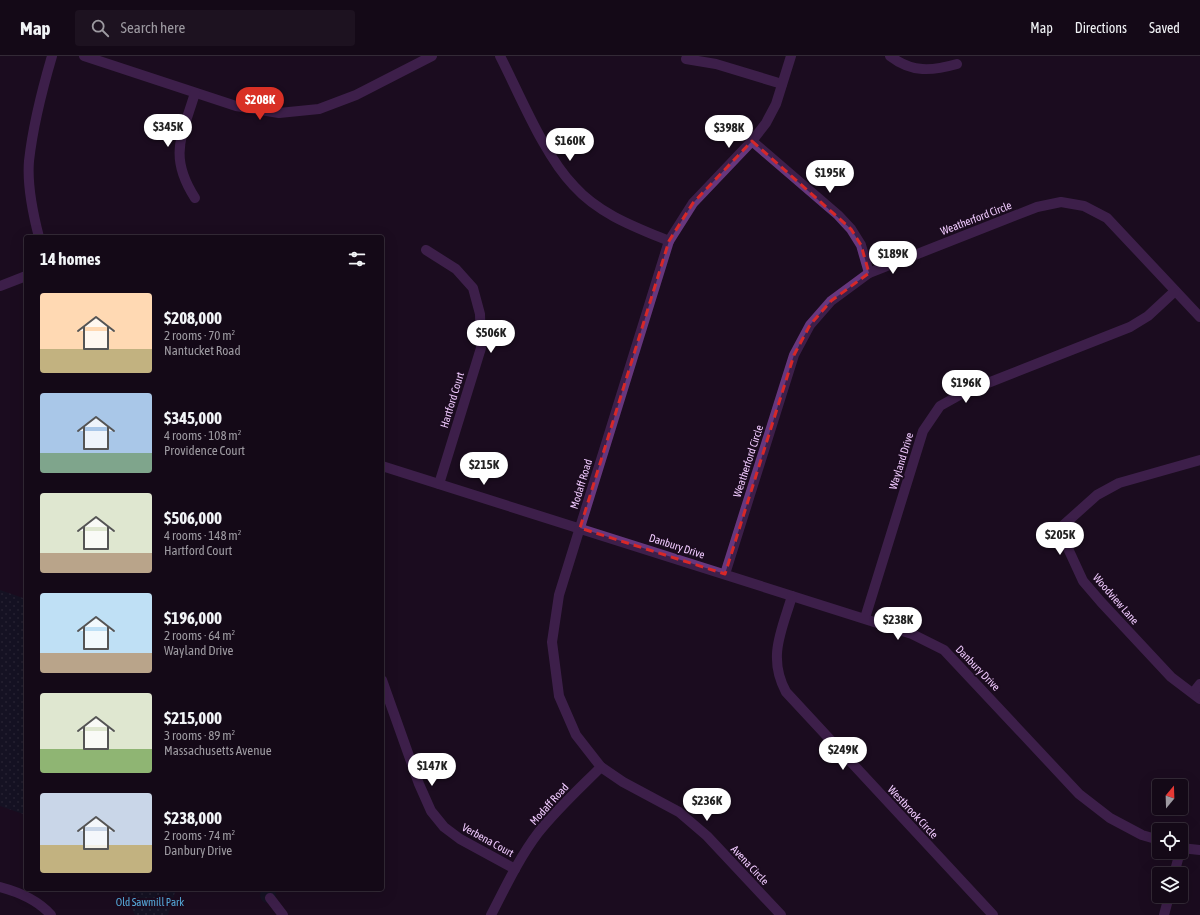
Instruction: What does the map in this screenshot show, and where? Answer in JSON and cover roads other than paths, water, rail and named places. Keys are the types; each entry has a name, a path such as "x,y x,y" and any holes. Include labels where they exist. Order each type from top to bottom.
{"street":[{"path":"38,235 33,215 29,162 38,104 52,56"},
{"path":"84,56 236,106 279,113 319,109 356,95 432,56"},
{"path":"500,56 549,152 574,186 602,209 631,226 669,241"},
{"name":"Modaff Road","path":"491,915 515,869 537,834 601,767 576,735 559,696 552,642 559,595 669,241 693,203 752,141 766,123 776,104 791,56"},
{"path":"890,56 904,66 915,70 929,70 957,64"},
{"path":"686,59 716,64 782,84"},
{"path":"195,93 182,135 179,158 180,169 184,182 195,198"},
{"path":"752,141 838,215 851,229 861,245 869,273"},
{"name":"Weatherford Circle","path":"725,574 794,355 810,325 827,306 869,273 1037,207 1061,202 1084,206 1107,218 1200,317"},
{"name":"Hartford Court","path":"426,250 456,269 473,288 480,314 481,348 439,484"},
{"path":"0,286 24,277"},
{"name":"Wayland Drive","path":"865,618 923,431 940,406 965,392 1130,327 1148,316 1175,291"},
{"name":"Woodview Lane","path":"1196,696 1171,677 1092,592 1083,581 1059,529 1097,495 1119,483 1200,460"},
{"name":"Danbury Drive","path":"384,467 912,634 944,650 1079,794 1110,818 1142,835 1152,838"},
{"name":"Westbrook Circle","path":"792,596 776,653 779,676 786,692 993,915"},
{"path":"1196,696 1200,684"},
{"name":"Verbena Court","path":"384,686 419,784 431,811 444,827 460,839 515,869"},
{"name":"Avena Circle","path":"601,767 623,782 679,812 707,836 781,915"},
{"path":"1188,849 1200,850"},
{"path":"0,887 20,892 46,908 51,915"},
{"path":"270,898 283,915"},
{"path":"1164,915 1167,903"}],"park label":[{"name":"Old Sawmill Park","path":"150,902"}]}
